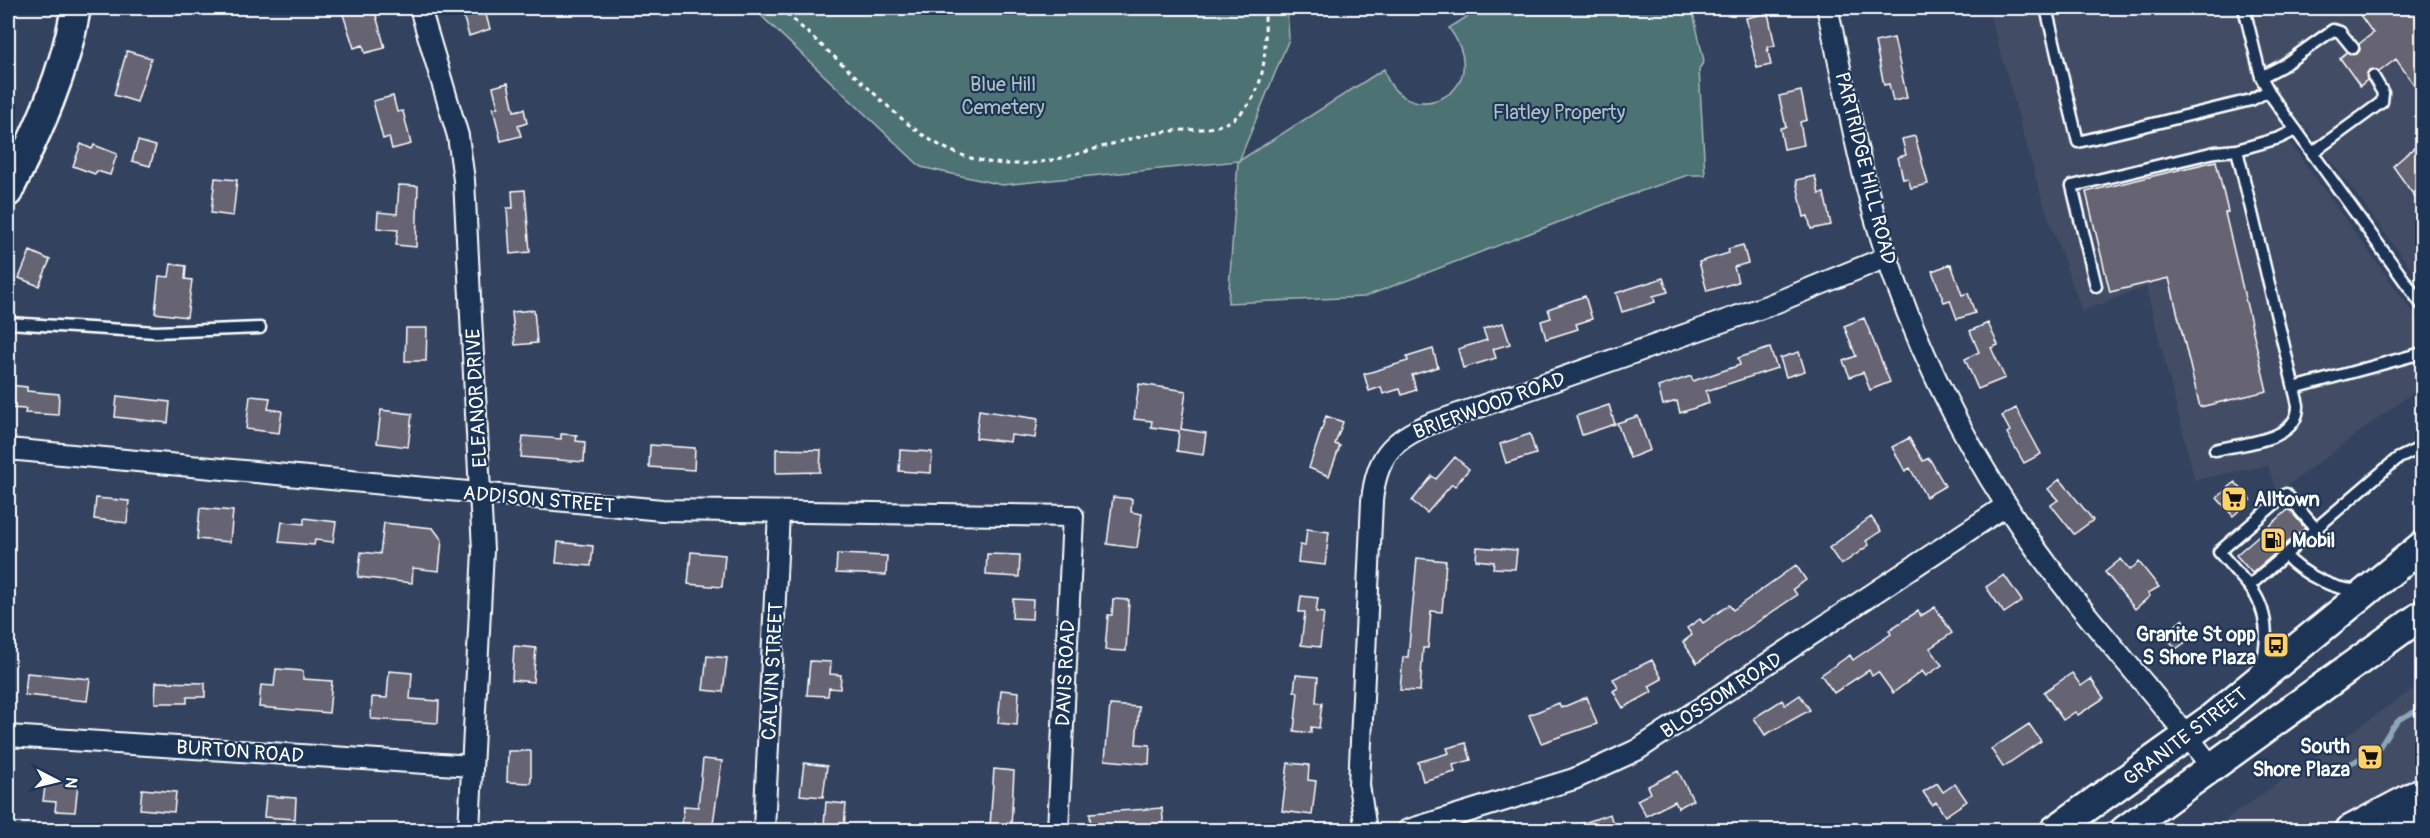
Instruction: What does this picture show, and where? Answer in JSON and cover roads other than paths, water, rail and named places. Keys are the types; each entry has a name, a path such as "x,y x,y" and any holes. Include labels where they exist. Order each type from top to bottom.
{"main road":[{"path":"8,192 54,95 65,60 76,8"},
{"name":"GRANITE STREET","path":"2055,831 2188,736 2422,546"},
{"name":"GRANITE STREET","path":"2125,831 2422,615"},
{"path":"2350,831 2422,792"},
{"path":"2393,831 2422,816"}],"street":[{"name":"ELEANOR DRIVE","path":"420,8 455,127 463,165 481,493 482,572 469,831"},
{"name":"PARTRIDGE HILL ROAD","path":"1828,11 1870,198 1887,257 1938,384 2007,506 2057,576 2213,769"},
{"name":"BRIERWOOD ROAD","path":"1366,831 1359,785 1372,501 1378,470 1391,447 1408,434 1430,424 1767,306 1887,257"},
{"name":"ADDISON STREET","path":"8,449 662,510 1073,516"},
{"name":"BLOSSOM ROAD","path":"1408,831 1574,779 1637,750 2007,506"},
{"name":"CALVIN STREET","path":"764,831 779,512"},
{"name":"DAVIS ROAD","path":"1058,831 1073,516"},
{"name":"BURTON ROAD","path":"8,736 472,766"}],"lane":[{"path":"2046,8 2078,142 2251,100 2268,91"},
{"path":"2244,8 2261,76 2268,91 2422,305"},
{"path":"2261,76 2282,66 2332,30 2340,32 2353,48"},
{"path":"2312,153 2382,102 2383,93 2373,76"},
{"path":"2096,286 2072,186 2215,152 2237,150 2279,138 2296,130"},
{"path":"2215,450 2279,434 2290,429 2295,424 2299,411 2237,150"},
{"path":"8,323 156,332 260,328"},
{"path":"2294,388 2422,353"},
{"path":"2249,586 2397,459 2422,447"},
{"path":"2253,685 2263,658 2265,620 2262,603 2219,552 2286,494 2316,529"},
{"path":"2285,555 2303,571 2340,587 2355,590 2373,587"}],"waterway":[{"path":"2348,765 2379,748 2400,719 2422,708"}],"place":[{"name":"Alltown","path":"2234,499"},
{"name":"Mobil","path":"2273,540"},
{"name":"Granite St opp S Shore Plaza","path":"2276,645"},
{"name":"South Shore Plaza","path":"2370,757"}],"park label":[{"name":"Blue Hill Cemetery","path":"1003,96"},
{"name":"Flatley Property","path":"1559,112"}]}
